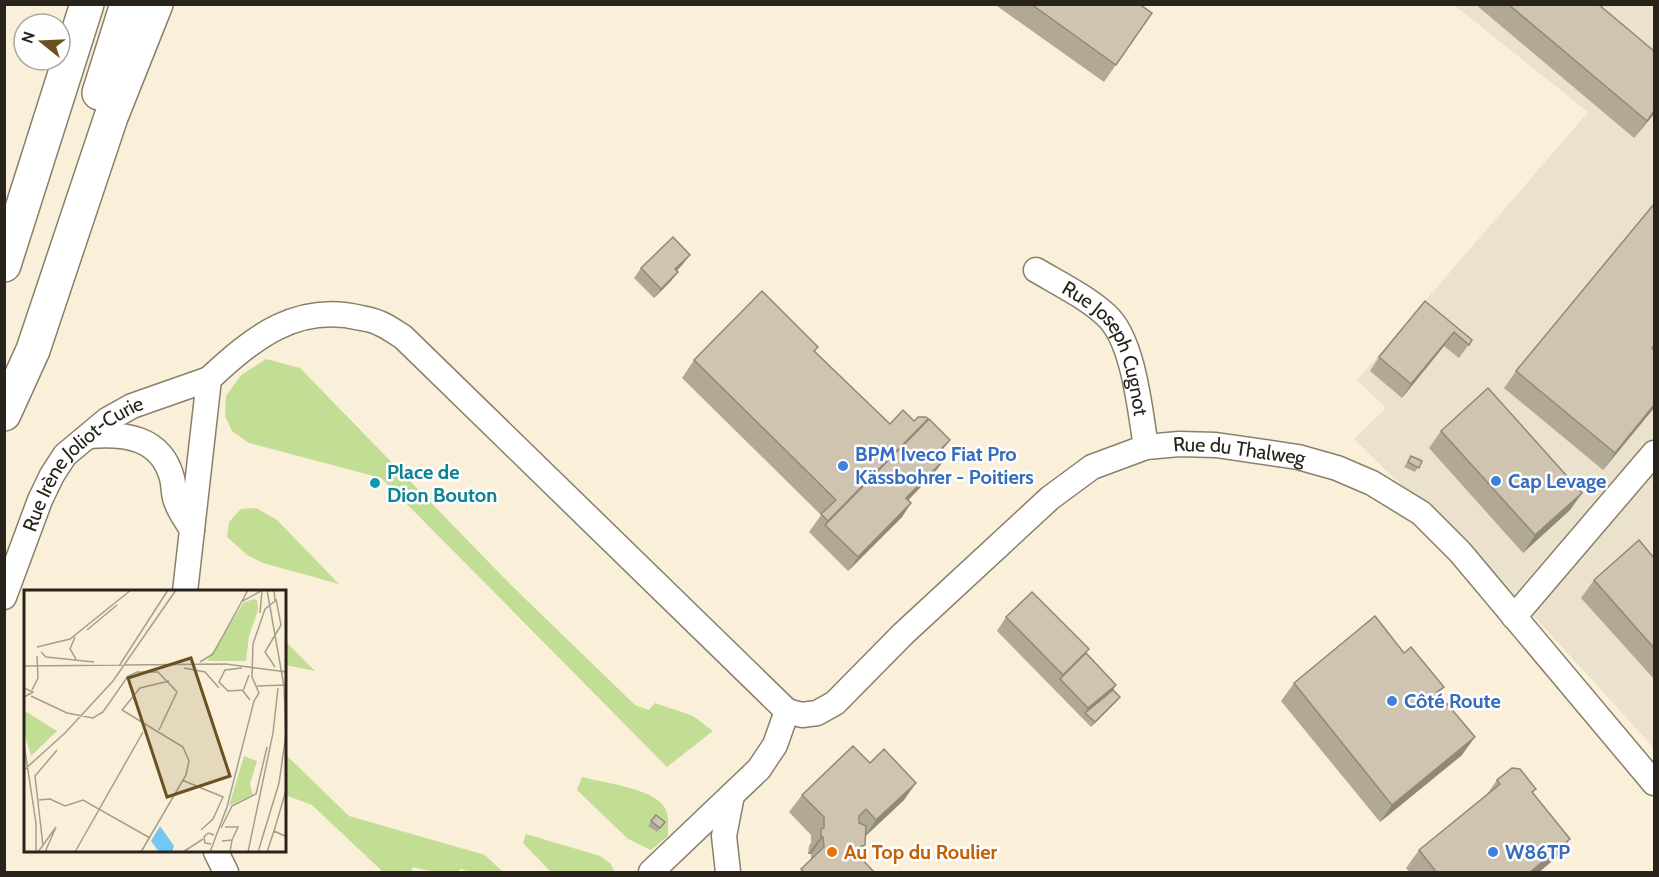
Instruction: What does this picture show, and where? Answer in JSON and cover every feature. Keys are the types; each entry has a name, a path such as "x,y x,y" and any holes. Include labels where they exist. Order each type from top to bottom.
{"highway":[{"path":"4,264 87,4"},
{"path":"4,396 127,4"},
{"path":"4,414 33,350 111,117 156,4"},
{"path":"4,201 44,72"}],"street":[{"name":"Rue Joseph Cugnot","path":"1036,270 1079,295 1108,317 1123,342 1133,370 1146,447"},
{"path":"185,590 209,379 260,336 289,321 318,313 347,314 378,322 403,337 787,711 775,745 759,769 651,873"},
{"name":"Rue Irène Joliot-Curie","path":"4,597 40,500 65,455 107,420 132,406 209,379"},
{"path":"89,436 112,434 132,437 148,444 160,453 172,478 176,501 192,530"},
{"name":"Rue du Thalweg","path":"787,711 802,715 817,713 835,704 903,634 1050,498 1092,467 1146,447 1179,444 1216,445 1298,457 1337,468 1372,483 1421,513 1460,552 1654,783"},
{"path":"1514,617 1654,453"},
{"path":"728,873 724,836 732,795"},
{"path":"216,853 226,873"}],"shaded area":[{"path":"1454,5 1654,5 1654,748 1512,592 1354,439 1386,408 1357,380 1588,112"}],"green space":[{"path":"266,359 300,368 511,585 635,705 649,710 655,703 693,716 713,731 667,767 381,478 249,443 232,431 225,416 226,396 241,375"},
{"path":"256,508 277,520 339,584 263,563 247,555 227,537 229,522 241,509"},
{"path":"286,642 315,671 286,665"},
{"path":"286,755 349,816 485,855 503,872 472,872 460,869 459,872 434,872 413,867 411,872 380,872 381,870 312,805 286,795"},
{"path":"582,777 624,786 655,798 666,811 668,836 651,850 628,839 577,790"},
{"path":"526,834 600,856 610,863 615,872 551,872 523,843"}],"building":[{"path":"1031,4 1139,4 1152,13 1116,65"},
{"path":"1508,4 1598,4 1654,51 1654,111 1647,121"},
{"path":"1654,204 1654,345 1652,348 1654,350 1654,405 1615,453 1516,371"},
{"path":"673,237 690,255 675,269 678,272 661,289 641,268"},
{"path":"762,291 818,347 814,351 890,424 903,410 914,421 918,417 928,419 828,521 821,514 836,500 694,360"},
{"path":"1425,301 1472,340 1469,345 1454,332 1411,384 1379,357"},
{"path":"1488,388 1582,493 1535,535 1441,431"},
{"path":"929,419 950,440 938,452 945,459 906,498 911,503 858,557 825,525"},
{"path":"1411,456 1422,461 1419,468 1408,462"},
{"path":"1639,540 1654,558 1654,648 1594,580"},
{"path":"1032,592 1089,649 1063,675 1006,617"},
{"path":"1375,616 1404,653 1411,647 1444,687 1437,692 1475,737 1392,805 1294,683"},
{"path":"1086,653 1116,685 1088,708 1060,679"},
{"path":"1113,690 1120,697 1095,722 1085,713"},
{"path":"853,746 870,763 884,749 916,783 876,820 866,809 859,816 859,823 866,826 865,845 859,847 859,856 875,873 805,873 801,869 824,847 821,829 824,828 824,817 802,795"},
{"path":"1512,768 1520,769 1536,789 1532,792 1570,839 1529,873 1437,873 1419,850 1500,784 1497,780"},
{"path":"656,815 665,822 660,828 651,821"}],"place":[{"name":"BPM Iveco Fiat Pro Kässbohrer - Poitiers","path":"843,466"},
{"name":"Cap Levage","path":"1496,481"},
{"name":"Place de Dion Bouton","path":"375,483"},
{"name":"Côté Route","path":"1392,701"},
{"name":"Au Top du Roulier","path":"832,852"},
{"name":"W86TP","path":"1493,852"}]}
